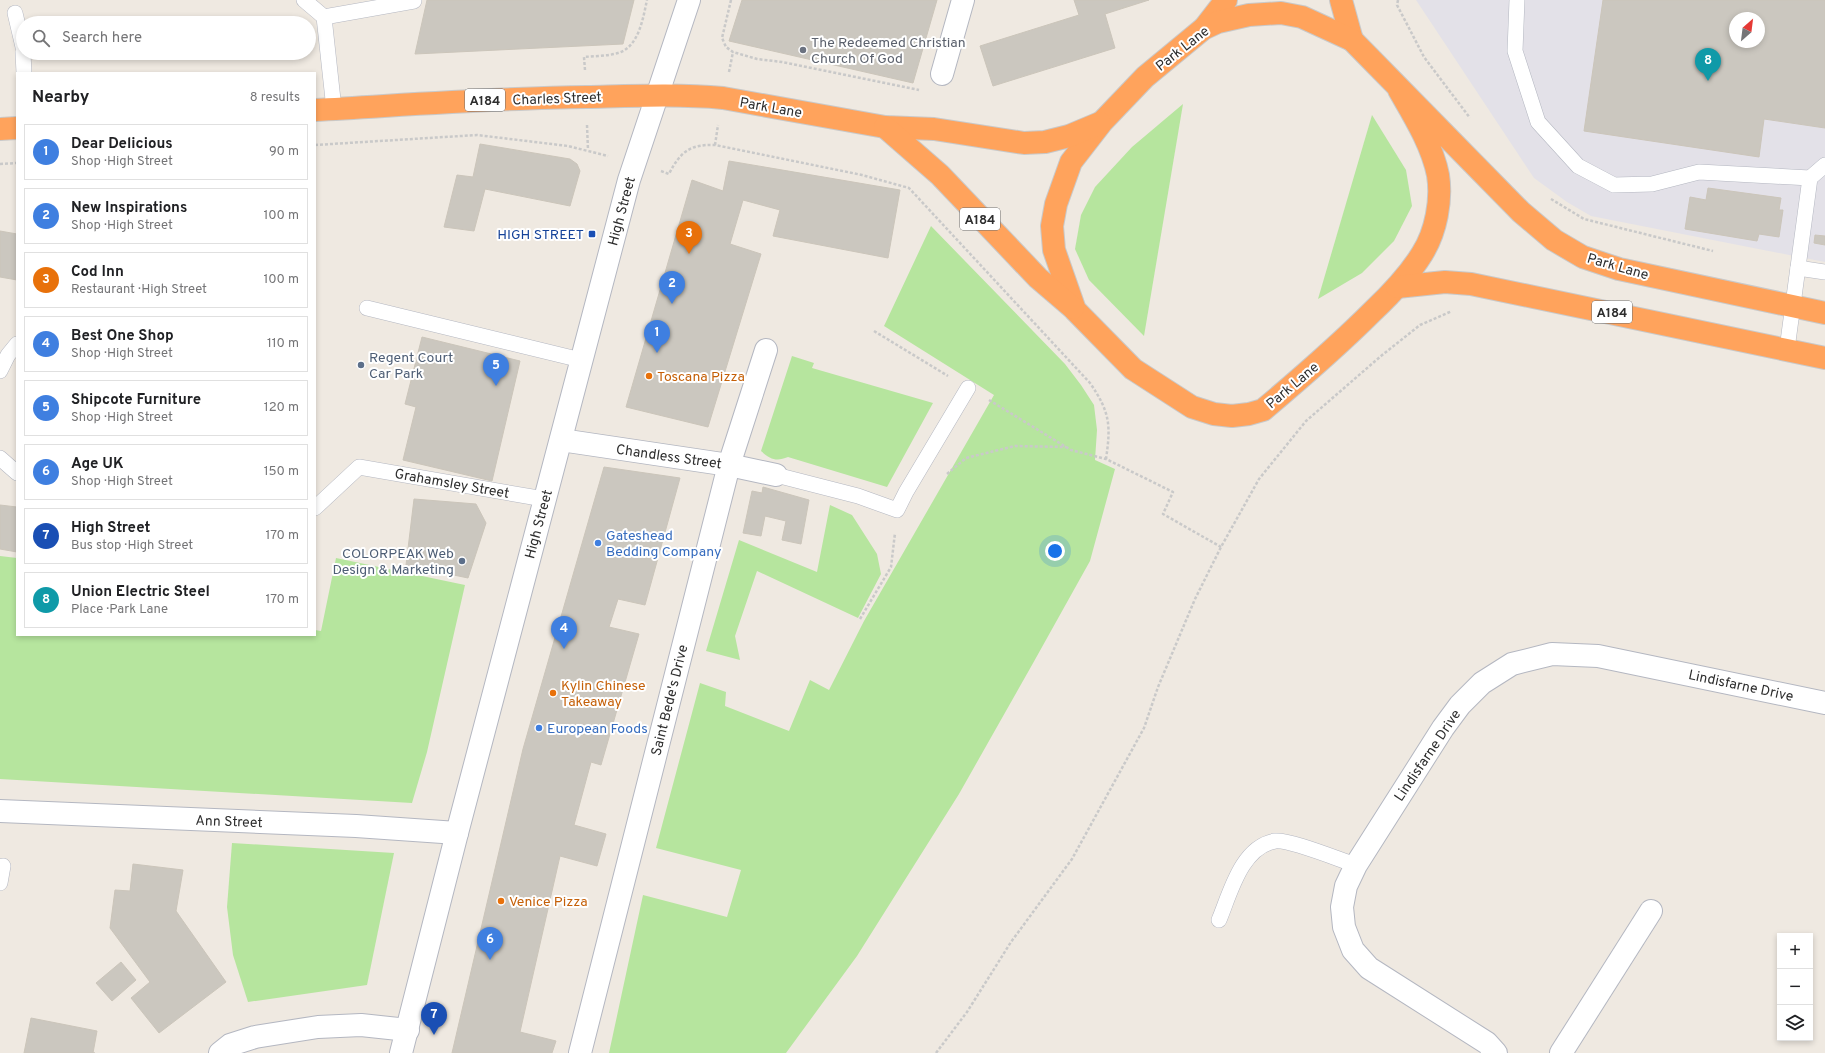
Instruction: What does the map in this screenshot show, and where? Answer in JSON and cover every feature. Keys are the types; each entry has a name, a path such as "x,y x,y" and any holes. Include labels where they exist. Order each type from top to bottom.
{"highway":[{"path":"1203,29 1226,0"},
{"path":"1341,0 1352,40"},
{"name":"Park Lane","path":"1075,310 1054,250 1052,226 1056,204 1071,162 1102,122 1145,77 1203,29 1230,18 1256,14 1281,13 1302,17 1352,40 1399,90 1522,212 1554,240 1583,257 1620,269 1825,313"},
{"name":"Park Lane","path":"885,127 940,175 1038,278 1075,310 1134,369 1192,407 1214,414 1232,416 1249,414 1263,410 1337,347 1397,287 1422,254 1430,239 1439,196 1438,175 1431,151 1418,123 1399,90"},
{"name":"Charles Street","path":"325,109 495,99 656,95"},
{"name":"Park Lane","path":"656,95 723,98 885,127 934,128 1024,143 1045,142 1069,136 1102,122"},
{"path":"0,129 16,128"},
{"name":"A184","path":"1397,287 1445,282 1471,284 1825,358"}],"street":[{"name":"High Street","path":"401,1053 544,499 561,440 629,180 656,95 689,0"},
{"path":"942,74 963,0"},
{"name":"Saint Bede's Drive","path":"580,1053 729,465 766,350"},
{"name":"Chandless Street","path":"561,440 729,465 776,475"},
{"name":"Lindisfarne Drive","path":"1496,1053 1487,1043 1369,968 1353,950 1344,927 1342,907 1346,886 1356,865 1443,728 1460,705 1482,683 1512,664 1552,654 1598,656 1825,703"},
{"name":"Ann Street","path":"0,811 356,826 457,833"},
{"path":"1561,1053 1651,911"},
{"path":"220,1053 230,1045 255,1037 318,1027 361,1025 408,1030"}],"lane":[{"path":"304,0 324,17 325,109"},
{"path":"1517,0 1515,51 1538,122 1578,166 1614,186 1652,184 1699,172 1810,178"},
{"path":"324,17 414,1"},
{"path":"15,13 16,17"},
{"path":"23,60 24,72"},
{"path":"1787,349 1810,178 1825,165"},
{"path":"1798,268 1825,272"},
{"path":"368,308 581,360"},
{"path":"0,371 8,355 16,345"},
{"path":"776,475 858,496 897,510 906,492 968,388"},
{"path":"0,458 16,471"},
{"name":"Grahamsley Street","path":"316,507 359,466 544,499"},
{"path":"1219,920 1240,873 1257,848 1275,841 1295,845 1356,865"},
{"path":"0,883 3,866"}],"path":[{"path":"731,0 722,38 726,47 733,52 757,59 782,62 937,93 942,74"},
{"path":"1398,0 1397,5 1424,57 1472,120"},
{"path":"316,145 477,135 568,146 601,154"},
{"path":"669,174 674,164 688,150 701,144 715,145 855,173 909,188 1090,383 1100,397 1108,418 1110,435 1106,459"},
{"path":"0,164 16,163"},
{"path":"1545,195 1584,218 1713,252"},
{"path":"936,1053 967,1012 1011,942 1072,859 1144,728 1158,687 1195,600 1221,546 1259,479 1306,421 1381,356 1420,325 1454,310"},
{"path":"906,492 930,488 966,458 1015,446 1067,447"},
{"path":"1071,450 1106,459 1173,492 1163,514 1221,546"},
{"path":"860,619 890,567 897,510"}],"shaded area":[{"path":"1416,0 1825,0 1825,262 1591,216 1567,202 1534,178"}],"green space":[{"path":"1183,104 1144,336 1089,280 1075,249 1081,215 1095,187 1132,147"},
{"path":"1372,115 1406,170 1412,206 1394,241 1362,273 1318,299"},
{"path":"931,226 1065,364 1094,405 1097,430 1095,460 1115,469 1090,561 959,794 857,956 786,1053 609,1053 643,895 727,917 741,870 656,848 700,683 726,692 725,706 789,731 810,680 829,690 864,621 994,395 884,326"},
{"path":"792,356 814,363 812,368 933,403 887,487 788,457 773,459 761,451"},
{"path":"830,505 852,515 877,554 881,574 858,618 757,571 735,636 740,660 706,651 739,540 817,572"},
{"path":"0,556 16,558 16,636 316,636 316,630 321,631 336,558 465,585 427,752 412,803 0,779"},
{"path":"232,843 394,853 367,985 248,1002 233,955 227,907"}],"building":[{"path":"427,0 634,0 623,44 415,54"},
{"path":"742,0 937,0 913,83 729,41"},
{"path":"1074,0 1149,0 1105,14 1115,48 993,86 980,46 1079,15"},
{"path":"1603,0 1825,0 1825,128 1764,119 1759,157 1584,131"},
{"path":"480,144 570,159 577,164 580,171 570,206 485,189 474,231 444,227 457,175 473,177"},
{"path":"729,161 900,190 888,258 773,236 780,210 743,200 730,244 761,254 708,427 626,407 692,180 723,191"},
{"path":"1708,188 1781,198 1779,210 1783,210 1779,237 1759,234 1757,241 1685,229 1690,197 1706,200"},
{"path":"0,231 16,234 16,280 0,277"},
{"path":"1815,235 1825,236 1825,245 1814,243"},
{"path":"422,337 520,361 492,481 403,460 416,407 405,404"},
{"path":"604,467 680,478 645,605 618,599 609,627 639,634 601,765 591,762 574,825 606,834 597,866 560,856 520,1032 556,1041 552,1053 452,1053 523,749"},
{"path":"763,487 809,500 801,544 782,540 786,521 765,516 761,536 743,533 752,491 762,493"},
{"path":"414,499 476,504 486,523 468,578 406,565"},
{"path":"0,505 16,507 16,552 0,549"},
{"path":"133,864 183,870 176,911 226,982 159,1033 131,998 150,982 110,928 115,890 130,891"},
{"path":"121,962 136,980 112,1001 96,983"},
{"path":"31,1018 97,1031 93,1053 24,1053"}],"place":[{"name":"The Redeemed Christian Church Of God","path":"803,50"},
{"name":"Union Electric Steel","path":"1708,81"},
{"name":"HIGH STREET","path":"592,234"},
{"name":"Cod Inn","path":"689,254"},
{"name":"New Inspirations","path":"672,304"},
{"name":"Dear Delicious","path":"657,353"},
{"name":"Regent Court Car Park","path":"361,365"},
{"name":"Toscana Pizza","path":"649,376"},
{"name":"Shipcote Furniture","path":"496,386"},
{"name":"Gateshead Bedding Company","path":"598,543"},
{"name":"COLORPEAK Web Design & Marketing","path":"462,561"},
{"name":"Best One Shop","path":"564,649"},
{"name":"Kylin Chinese Takeaway","path":"553,693"},
{"name":"European Foods","path":"539,728"},
{"name":"Venice Pizza","path":"501,901"},
{"name":"Age UK","path":"490,960"},
{"name":"High Street","path":"434,1035"}]}
